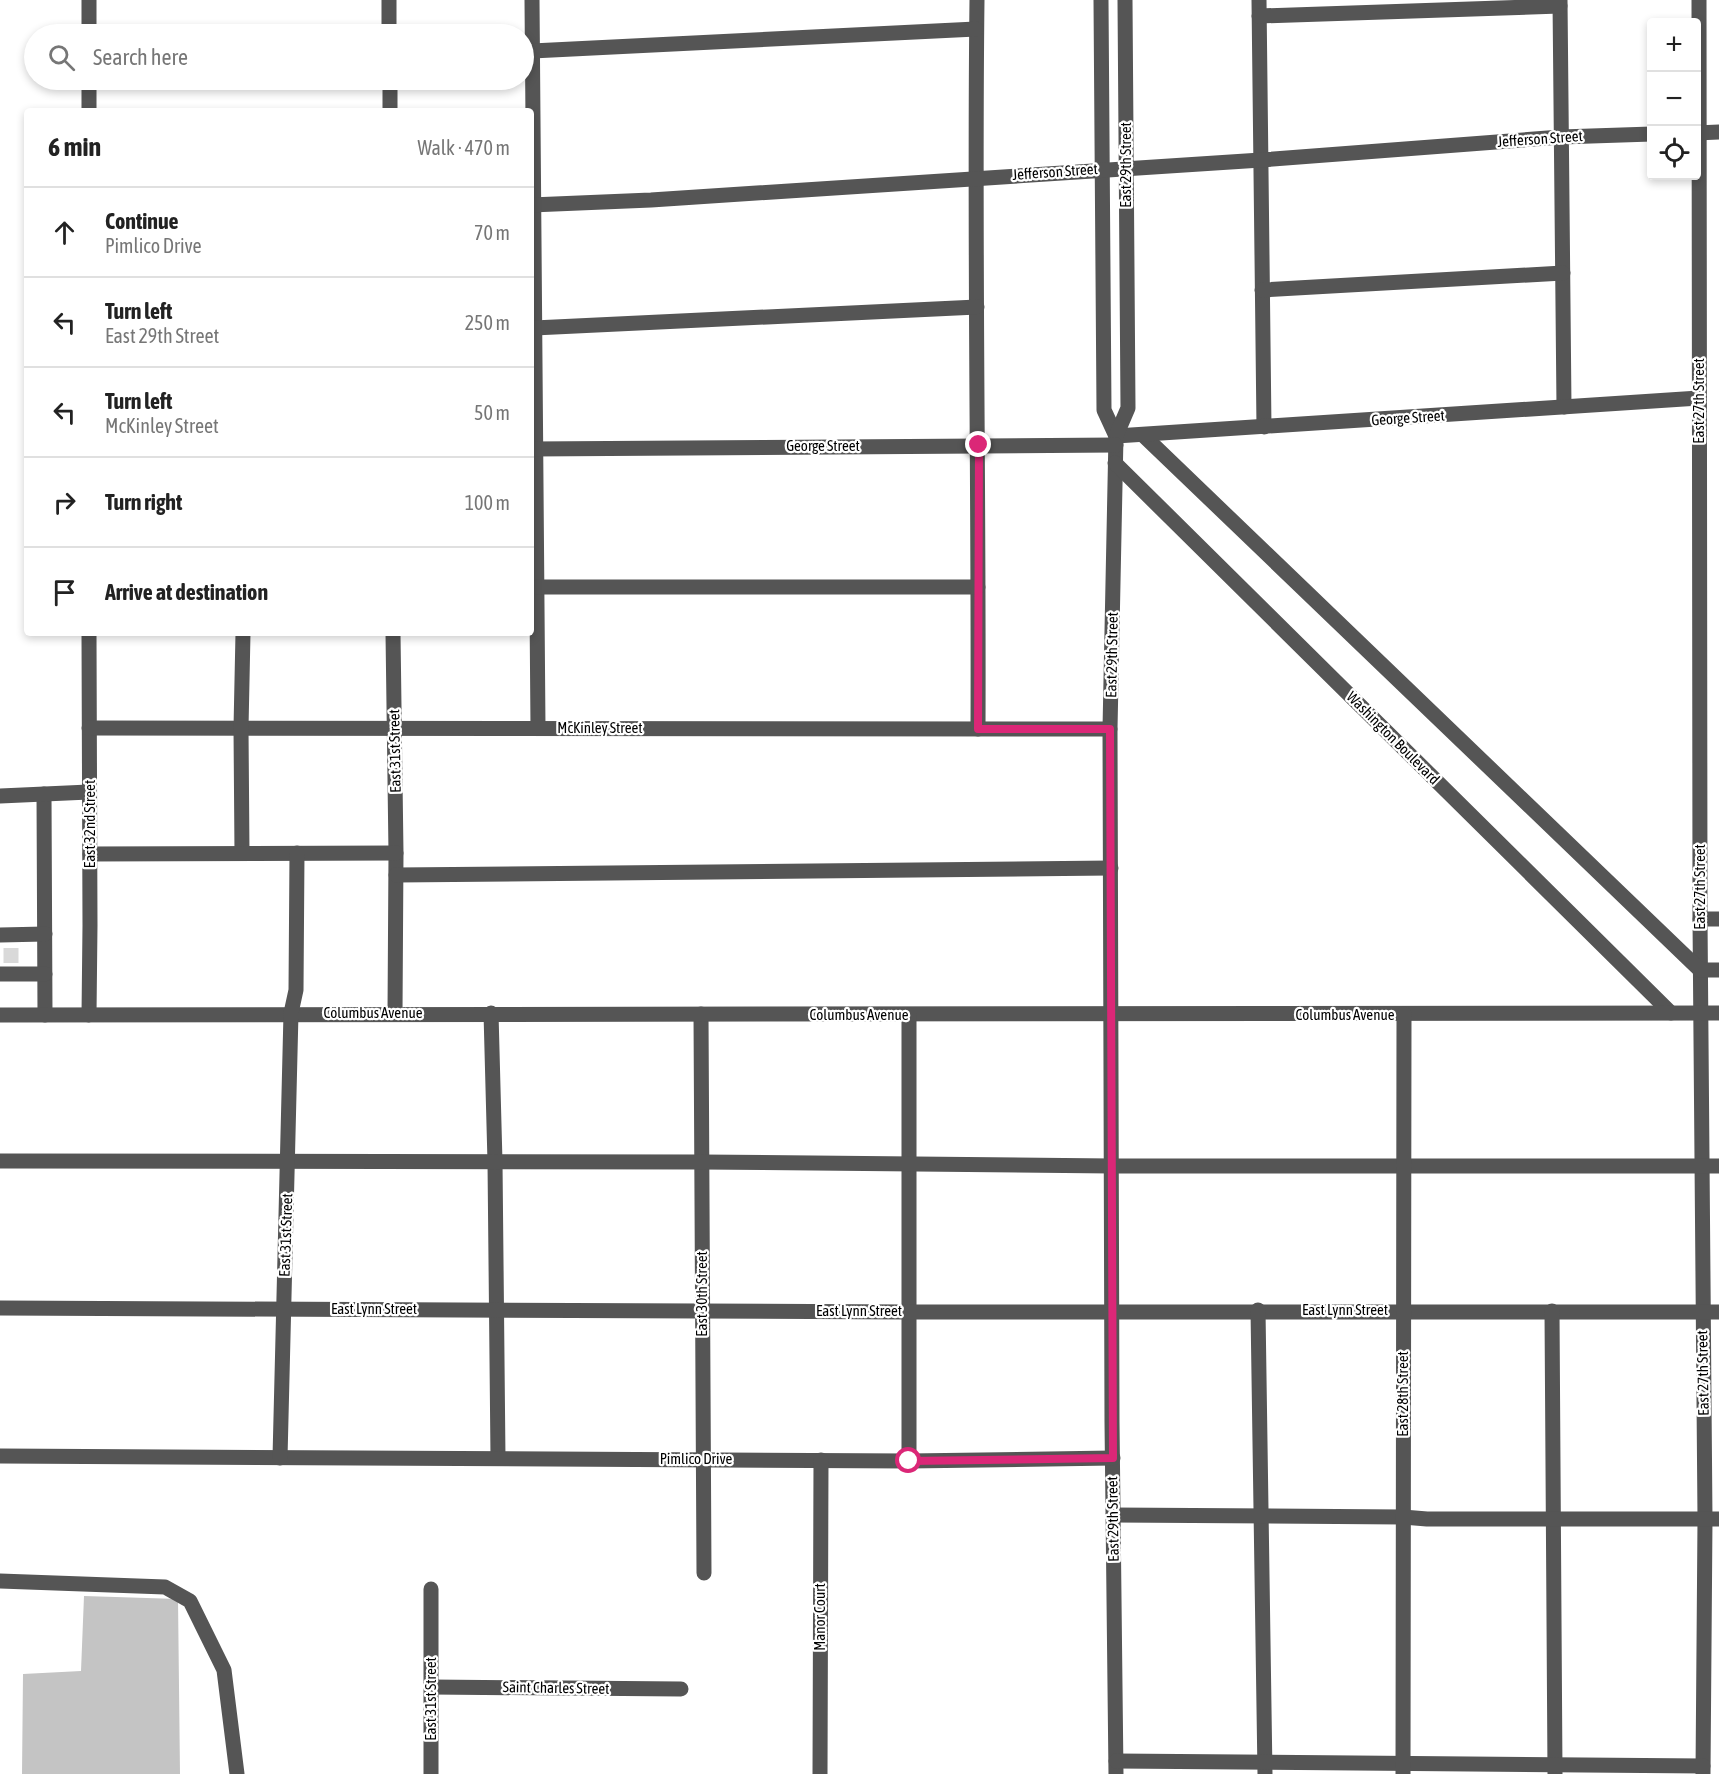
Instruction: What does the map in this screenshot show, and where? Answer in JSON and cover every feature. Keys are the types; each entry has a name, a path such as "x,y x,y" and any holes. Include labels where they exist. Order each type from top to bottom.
{"street":[{"path":"89,0 89,24"},
{"path":"389,0 389,24"},
{"path":"532,0 532,24"},
{"path":"977,0 975,178 979,445 978,729"},
{"name":"East 29th Street","path":"1101,0 1104,410 1116,440"},
{"name":"East 29th Street","path":"1116,1768 1110,729 1116,440 1128,408 1125,0"},
{"path":"1259,0 1264,427"},
{"name":"East 27th Street","path":"1698,126 1699,0"},
{"path":"1259,16 1560,3 1564,407"},
{"path":"534,51 976,29"},
{"path":"89,90 89,108"},
{"path":"390,90 390,108"},
{"path":"532,90 532,108"},
{"path":"1701,132 1719,132"},
{"name":"Jefferson Street","path":"534,205 651,200 1126,167 1261,160 1561,137 1647,134"},
{"name":"East 27th Street","path":"1698,180 1702,1312 1712,1519 1703,1770"},
{"path":"1262,290 1563,273"},
{"path":"534,328 977,307"},
{"name":"George Street","path":"534,448 979,445 1116,440 1143,435 1700,398"},
{"path":"1143,435 1700,970 1719,970"},
{"name":"Washington Boulevard","path":"1115,463 1671,1013"},
{"path":"534,483 538,728"},
{"path":"537,587 978,587"},
{"name":"East 32nd Street","path":"89,636 89,1015"},
{"path":"242,853 243,636"},
{"name":"East 31st Street","path":"393,636 396,853 395,1013"},
{"name":"McKinley Street","path":"89,728 1110,729"},
{"path":"0,796 89,792"},
{"path":"44,794 45,1016"},
{"name":"East 31st Street","path":"280,1458 291,1013 296,990 297,853"},
{"path":"90,854 396,853"},
{"path":"396,875 1111,868"},
{"path":"1700,919 1719,919"},
{"path":"7,955 45,934"},
{"path":"7,955 45,974"},
{"name":"Columbus Avenue","path":"0,1015 1719,1013"},
{"path":"492,1014 498,1458"},
{"name":"East 30th Street","path":"701,1014 704,1573"},
{"name":"East 28th Street","path":"1403,1769 1404,1014"},
{"path":"909,1015 909,1461"},
{"path":"0,1161 1719,1166"},
{"name":"East Lynn Street","path":"0,1308 909,1312 1258,1310 1719,1312"},
{"path":"1258,1310 1265,1768"},
{"path":"1552,1311 1555,1770"},
{"name":"Pimlico Drive","path":"0,1456 703,1458 909,1461 1113,1458"},
{"name":"Manor Court","path":"820,1774 821,1460"},
{"path":"1113,1515 1261,1515 1427,1519 1712,1519"},
{"path":"0,1581 165,1587 190,1601 224,1670 237,1774"},
{"name":"East 31st Street","path":"430,1774 431,1589"},
{"name":"Saint Charles Street","path":"431,1687 681,1689"},
{"path":"1116,1768 1703,1770"}],"building":[{"path":"84,1596 178,1599 180,1774 22,1774 23,1674 81,1671"}],"tunnel":[{"path":"11,948 11,963"}],"route":[{"path":"909,1461 1113,1458 1110,729 978,729 979,445"}]}
